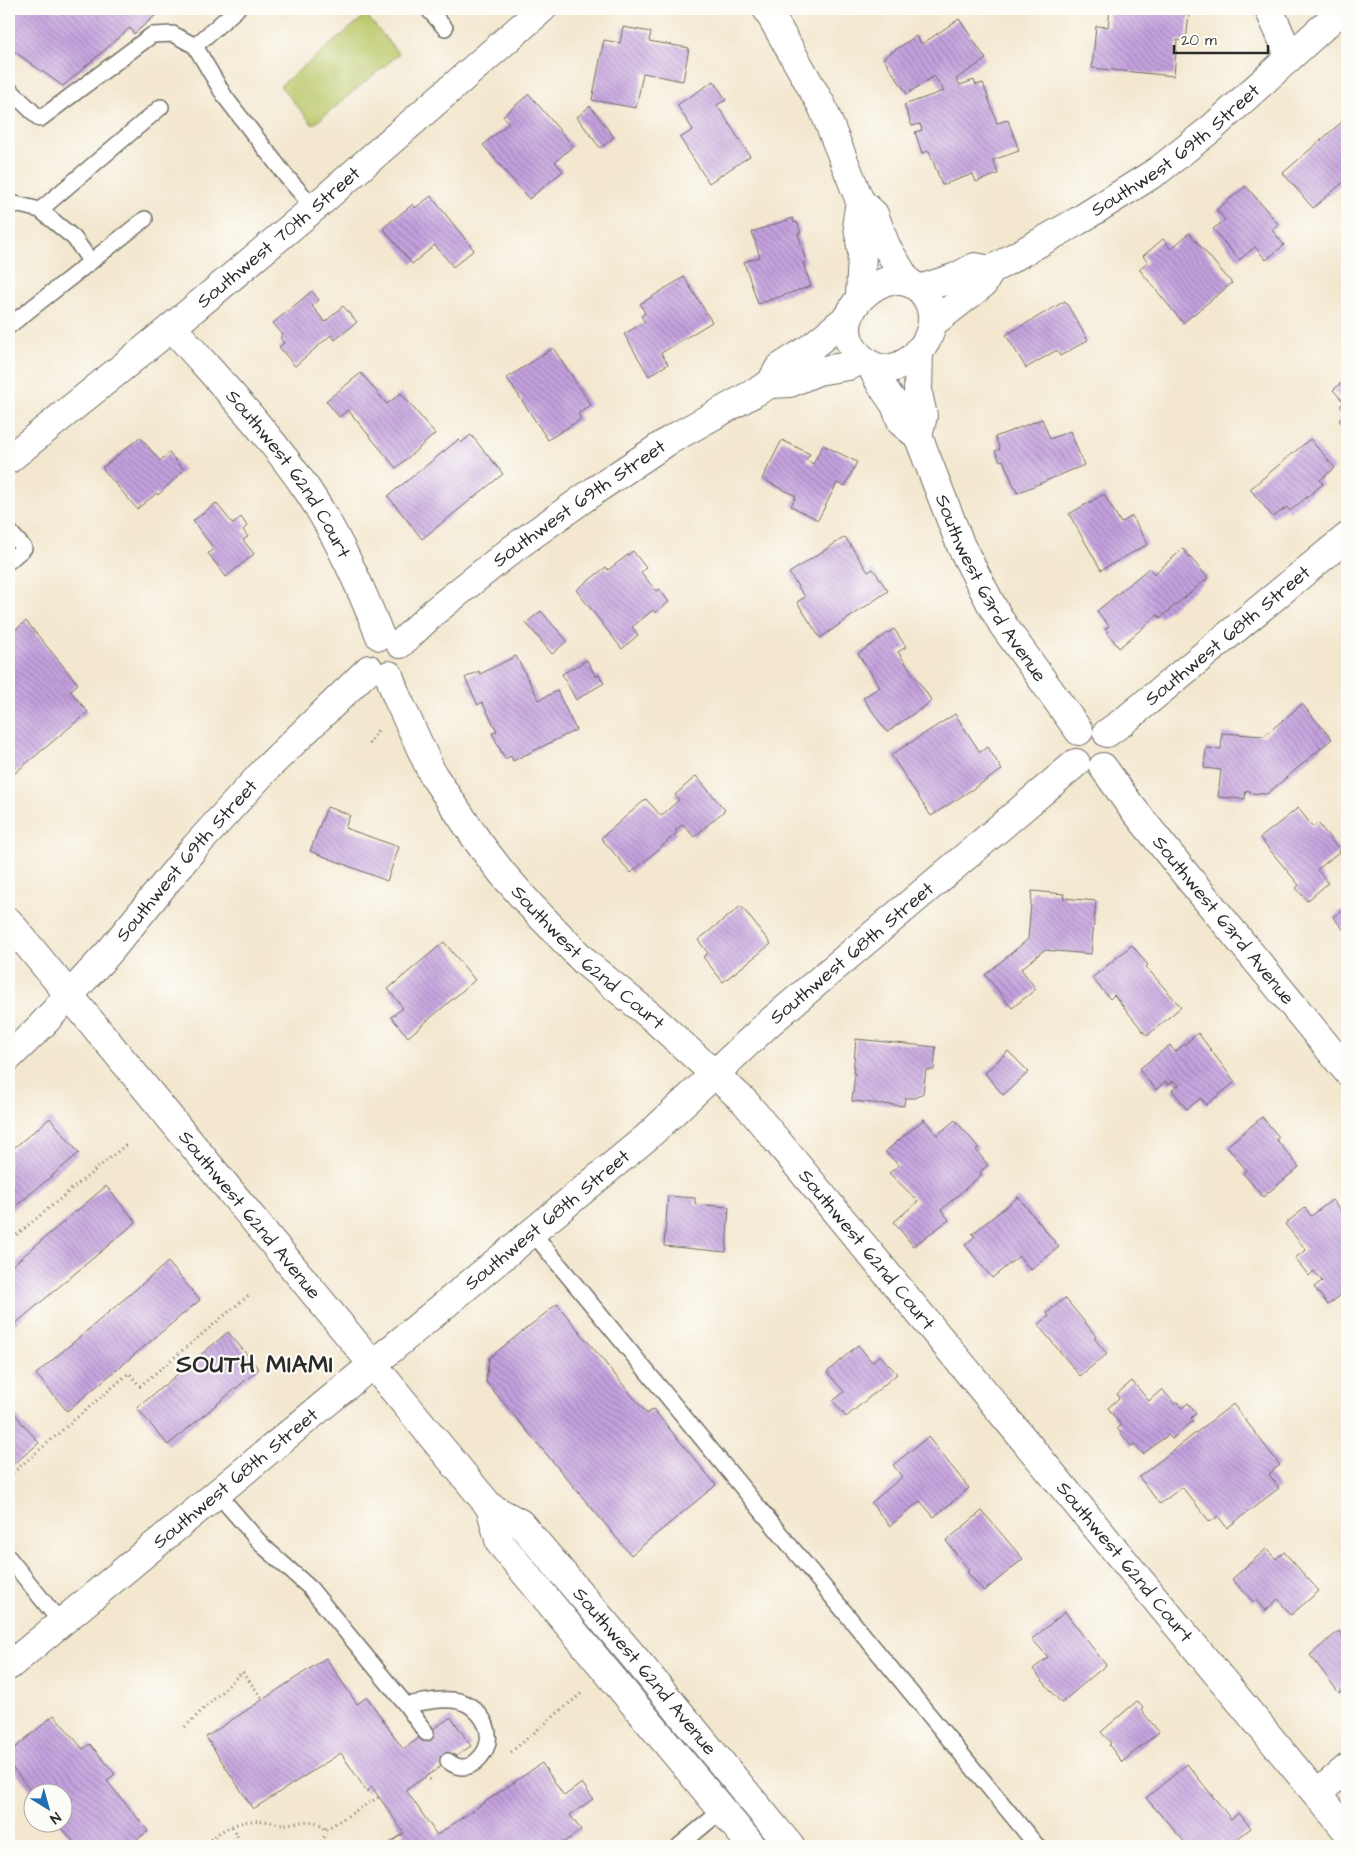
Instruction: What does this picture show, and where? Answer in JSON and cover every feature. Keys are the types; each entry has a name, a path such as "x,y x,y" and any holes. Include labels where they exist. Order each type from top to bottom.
{"street":[{"name":"Southwest 70th Street","path":"9,459 172,327 314,208 542,9"},
{"path":"767,9 822,106 860,201 874,214 886,246 913,285 930,305 933,323 928,340 901,365 892,368 882,369 867,363 850,342 848,334 855,306 862,253 857,220 860,201"},
{"path":"1269,9 1290,57"},
{"name":"Southwest 69th Street","path":"933,323 982,284 991,270 1085,216 1159,170 1206,133 1343,9"},
{"name":"Southwest 69th Street","path":"913,285 956,277 975,267 991,270"},
{"path":"855,306 880,284 889,280 913,285"},
{"name":"Southwest 69th Street","path":"770,384 779,368 810,348 855,306"},
{"name":"Southwest 62nd Court","path":"172,327 257,425 308,491 346,556 390,640"},
{"path":"918,436 923,416 918,393 919,350"},
{"name":"Southwest 69th Street","path":"9,1057 110,951 194,848 246,790 298,736 379,672 365,656 366,650 374,639 390,640 434,611 589,494 670,440 770,384 790,384 818,371 867,363"},
{"name":"Southwest 63rd Avenue","path":"867,363 895,405 902,424 918,436 961,546 991,604 1008,632 1079,731"},
{"name":"Southwest 68th Street","path":"1107,733 1347,537"},
{"name":"Southwest 62nd Court","path":"379,672 396,695 433,775 479,843 502,872 530,905 586,963 653,1018 744,1102 1347,1831"},
{"path":"1088,726 1107,733 1114,748 1113,755 1103,767 1090,770 1083,769 1076,763 1070,753 1072,740 1079,731 1088,726"},
{"name":"Southwest 68th Street","path":"9,1666 647,1137 769,1023 1076,763"},
{"name":"Southwest 63rd Avenue","path":"1103,767 1182,871 1347,1071"},
{"name":"Southwest 62nd Avenue","path":"9,922 490,1507 520,1523 790,1846"},
{"name":"Southwest 62nd Avenue","path":"490,1507 500,1543 752,1846"},
{"path":"1317,1794 1347,1768"}],"lane":[{"path":"195,46 237,9"},
{"path":"428,9 445,28"},
{"path":"9,89 40,119 152,35 173,34 195,46 225,97 286,176 314,208"},
{"path":"40,210 162,108"},
{"path":"9,201 40,210 74,238 91,262"},
{"path":"9,326 145,219"},
{"path":"9,531 24,548 9,561"},
{"path":"532,1232 1037,1846"},
{"path":"217,1493 262,1545 310,1588 406,1705 426,1733"},
{"path":"9,1558 61,1623"},
{"path":"406,1705 452,1700 462,1702 478,1712 484,1721 487,1731 488,1742 485,1750 479,1758 468,1766 462,1767 448,1761"},
{"path":"679,1846 722,1810"}],"path":[{"path":"9,1241 128,1143"},
{"path":"9,1476 130,1373 140,1386 250,1294"},
{"path":"185,1727 242,1672 263,1699"},
{"path":"326,1829 379,1797"},
{"path":"203,1846 222,1830 248,1820 262,1820 284,1824 307,1821 318,1823 326,1829"},
{"path":"232,1827 243,1846"},
{"path":"318,1846 325,1836 326,1829"}],"green space":[{"path":"366,15 399,54 313,125 280,86"}],"building":[{"path":"9,9 54,9 58,12 61,9 153,9 157,14 134,34 130,28 63,86 9,48"},
{"path":"1110,9 1189,14 1186,41 1177,40 1174,76 1092,68 1096,26 1108,27"},
{"path":"959,19 986,59 956,79 960,85 974,80 976,85 983,83 997,123 1008,120 1019,151 993,160 998,174 976,182 973,174 942,185 929,151 922,153 915,132 922,130 920,124 912,126 904,105 944,91 934,76 907,94 883,58 916,36 922,44"},
{"path":"623,27 651,32 649,41 689,48 683,81 643,73 636,108 592,100 604,40 620,43"},
{"path":"714,81 726,100 717,105 750,156 709,183 680,138 693,130 677,105"},
{"path":"529,94 573,146 555,162 563,171 529,199 483,145 509,123 503,116"},
{"path":"590,106 614,137 600,148 577,117"},
{"path":"1343,121 1345,124 1347,122 1347,179 1313,208 1283,173"},
{"path":"1246,186 1279,225 1272,230 1284,245 1266,260 1255,247 1239,260 1213,229 1225,220 1216,210"},
{"path":"431,196 474,250 453,267 435,245 412,264 383,228 413,204 415,208"},
{"path":"793,218 794,223 797,222 801,233 798,233 806,262 803,263 811,286 758,304 744,262 760,257 752,232"},
{"path":"1189,233 1232,283 1183,323 1139,269 1148,262 1143,256 1163,239 1171,249"},
{"path":"684,277 712,322 661,353 668,364 649,376 624,334 645,322 641,316 645,313 640,304"},
{"path":"312,291 319,300 312,306 325,322 343,306 357,322 335,340 331,335 295,366 279,347 284,343 280,338 283,335 273,323"},
{"path":"1065,301 1088,340 1060,356 1057,350 1026,368 1006,335"},
{"path":"553,348 591,405 578,414 581,419 548,440 507,378"},
{"path":"361,373 387,404 401,393 435,434 396,468 348,410 339,417 326,401"},
{"path":"1347,378 1347,414 1340,406 1344,402 1333,390"},
{"path":"1347,414 1347,430 1339,420"},
{"path":"1042,419 1050,439 1070,431 1084,465 1017,493 1003,460 1000,461 995,451 1000,449 995,437"},
{"path":"471,435 503,474 422,539 388,496 458,440 461,443"},
{"path":"140,437 160,461 169,453 184,470 158,495 157,493 137,509 102,468"},
{"path":"1310,439 1335,468 1320,480 1323,484 1290,511 1287,507 1273,517 1250,489"},
{"path":"782,440 810,454 806,460 813,464 823,445 857,462 845,486 837,483 818,520 791,506 796,496 762,479"},
{"path":"1104,494 1121,523 1132,516 1148,544 1101,570 1069,514"},
{"path":"216,503 233,524 241,517 247,526 243,530 248,537 243,540 254,554 226,577 208,553 214,549 193,521"},
{"path":"845,537 868,572 873,569 888,591 820,638 797,602 805,597 789,573"},
{"path":"1183,549 1208,578 1160,618 1158,615 1119,648 1105,629 1109,626 1097,611 1149,568 1154,574"},
{"path":"633,551 646,568 641,572 656,591 659,589 669,602 655,613 653,610 632,627 638,635 622,649 576,590 606,567 608,570"},
{"path":"541,611 567,641 552,654 526,623"},
{"path":"26,621 78,684 70,691 88,712 9,778 9,635"},
{"path":"894,629 906,647 898,652 932,701 887,732 863,698 880,687 858,654"},
{"path":"516,656 539,700 557,691 576,730 513,761 511,756 505,759 492,733 497,731 482,702 478,705 465,678 479,671 480,674"},
{"path":"587,660 596,677 599,675 604,683 576,700 562,674"},
{"path":"1302,704 1332,739 1267,794 1250,793 1250,791 1246,790 1245,799 1218,797 1221,770 1204,768 1206,748 1221,749 1222,733 1264,736"},
{"path":"955,714 980,752 988,747 1002,770 931,816 891,755"},
{"path":"696,776 725,810 694,837 683,824 675,831 677,833 631,873 601,838 646,799 661,816 679,800 675,795"},
{"path":"327,807 350,815 345,828 399,847 387,881 310,851"},
{"path":"1298,808 1313,827 1318,823 1340,851 1317,870 1328,883 1307,901 1296,888 1299,885 1260,838"},
{"path":"1032,891 1064,894 1063,898 1096,901 1091,954 1044,950 1021,969 1036,989 1012,1008 985,975 1028,939"},
{"path":"741,906 771,944 723,982 703,957 708,953 698,940"},
{"path":"1347,906 1347,934 1333,917"},
{"path":"444,942 475,980 408,1037 391,1017 403,1008 388,989"},
{"path":"1132,945 1148,965 1146,967 1181,1007 1147,1036 1114,995 1110,999 1092,978"},
{"path":"1198,1033 1235,1082 1206,1105 1201,1098 1187,1109 1172,1090 1179,1085 1176,1082 1173,1081 1168,1085 1166,1081 1156,1090 1139,1069 1170,1045 1175,1052"},
{"path":"856,1039 936,1047 934,1070 926,1070 923,1093 915,1098 905,1098 904,1106 852,1101"},
{"path":"1008,1051 1029,1072 1003,1095 985,1073"},
{"path":"1262,1117 1279,1137 1276,1139 1299,1167 1263,1197 1243,1173 1246,1170 1227,1146"},
{"path":"50,1118 79,1153 9,1212 9,1152"},
{"path":"924,1119 937,1135 955,1120 979,1148 976,1150 988,1165 980,1172 982,1174 941,1210 949,1220 913,1246 894,1222 918,1201 889,1173 899,1165 885,1152"},
{"path":"106,1186 136,1222 9,1329 9,1268"},
{"path":"668,1196 695,1198 695,1204 729,1207 726,1252 664,1246"},
{"path":"1018,1197 1059,1247 1031,1270 1019,1256 992,1278 965,1245 975,1236 972,1234"},
{"path":"1332,1200 1347,1219 1347,1301 1341,1295 1328,1305 1314,1287 1322,1281 1314,1271 1309,1276 1295,1258 1306,1250 1285,1224 1305,1208 1311,1216"},
{"path":"168,1262 200,1300 67,1411 36,1374"},
{"path":"1065,1298 1096,1336 1094,1338 1107,1354 1080,1376 1038,1325 1049,1316 1047,1313"},
{"path":"557,1304 647,1414 653,1409 716,1485 631,1555 486,1382 489,1358"},
{"path":"228,1332 259,1369 168,1445 137,1408"},
{"path":"858,1345 872,1362 880,1355 897,1374 846,1417 833,1401 844,1392 827,1372"},
{"path":"1132,1381 1149,1401 1162,1389 1175,1404 1178,1402 1182,1408 1188,1403 1196,1413 1191,1418 1193,1421 1172,1439 1168,1435 1143,1454 1134,1444 1131,1446 1117,1428 1121,1426 1108,1408 1119,1398 1117,1394"},
{"path":"1233,1404 1280,1465 1269,1474 1279,1488 1227,1528 1218,1516 1210,1522 1182,1487 1160,1504 1139,1477"},
{"path":"9,1407 39,1443 9,1468"},
{"path":"928,1437 969,1488 934,1517 920,1501 890,1526 871,1503 902,1477 893,1465"},
{"path":"982,1511 1023,1559 984,1591 967,1572 969,1570 946,1541"},
{"path":"1266,1549 1276,1559 1284,1552 1319,1591 1291,1615 1278,1599 1265,1611 1256,1600 1253,1602 1232,1579"},
{"path":"1065,1612 1106,1665 1061,1703 1033,1669 1048,1657 1032,1639"},
{"path":"1339,1631 1347,1641 1347,1686 1339,1693 1310,1655"},
{"path":"326,1658 357,1704 367,1697 403,1749 451,1717 471,1746 406,1790 437,1835 542,1763 564,1796 582,1783 593,1799 570,1815 581,1830 558,1846 385,1846 404,1833 372,1787 367,1792 341,1753 253,1809 206,1737"},
{"path":"1137,1701 1143,1708 1141,1710 1159,1732 1122,1762 1109,1745 1111,1743 1101,1732"},
{"path":"54,1715 83,1749 90,1744 115,1774 107,1781 148,1831 129,1846 77,1846 65,1832 72,1832 72,1782 24,1782 9,1764 9,1753"},
{"path":"1187,1764 1231,1819 1239,1813 1251,1828 1228,1846 1188,1846 1146,1798"}],"district":[{"name":"SOUTH MIAMI","path":"255,1365"}]}
